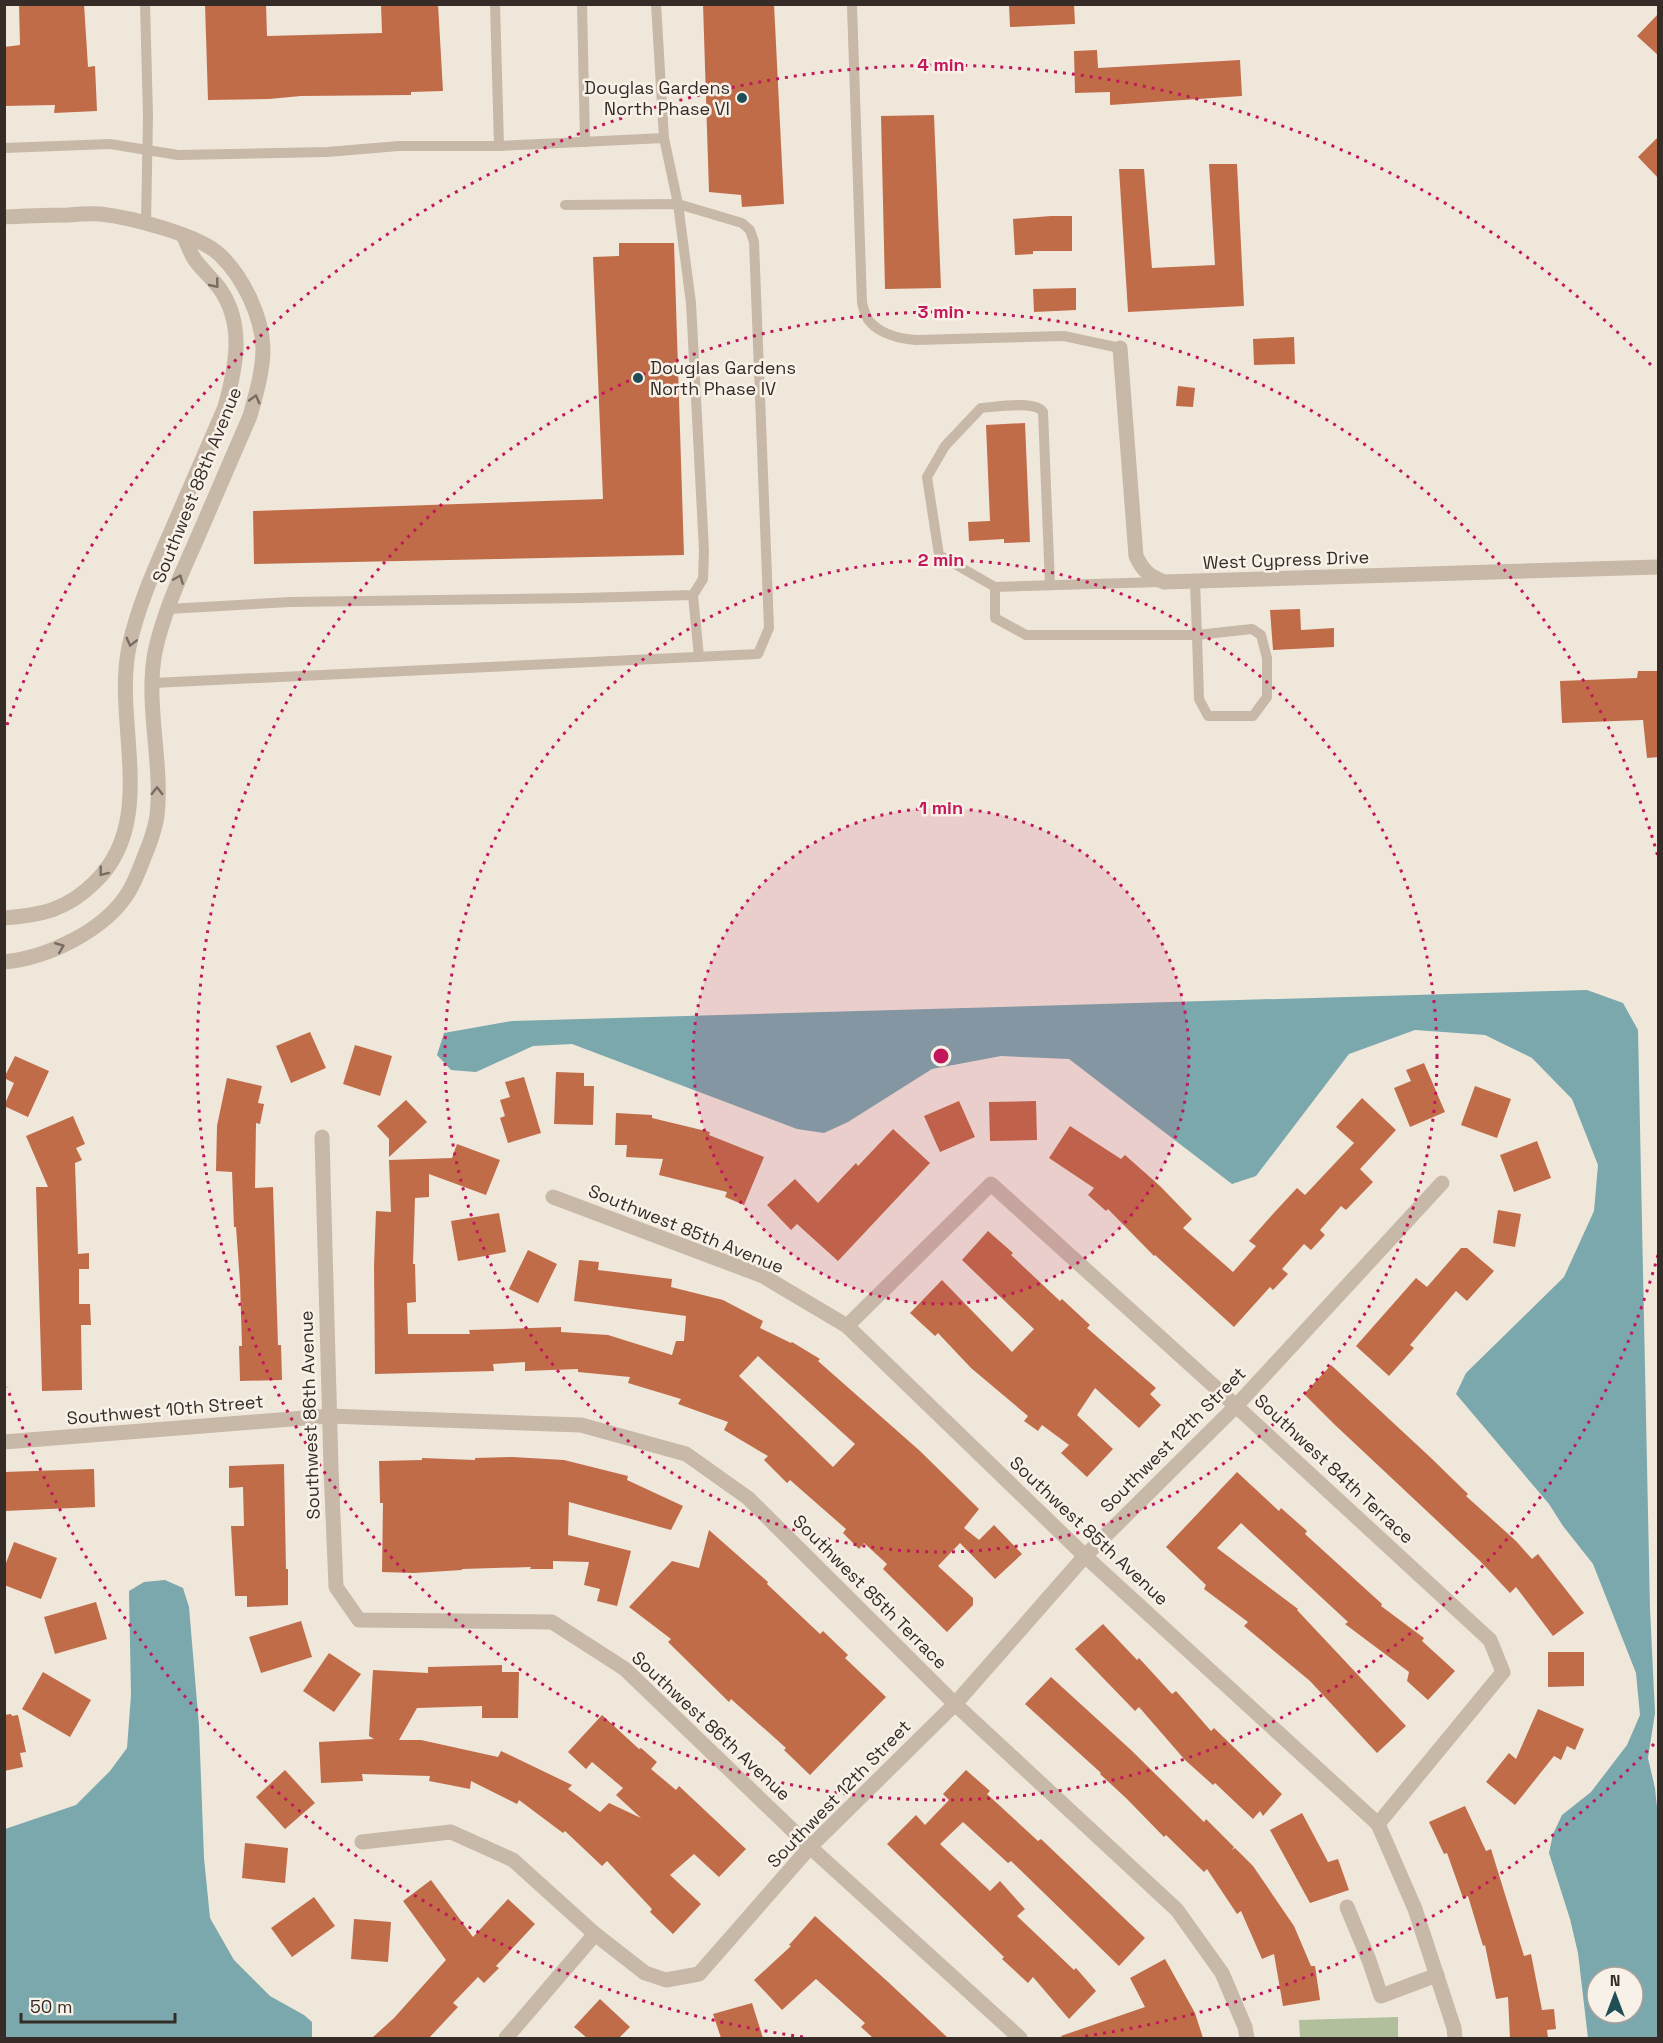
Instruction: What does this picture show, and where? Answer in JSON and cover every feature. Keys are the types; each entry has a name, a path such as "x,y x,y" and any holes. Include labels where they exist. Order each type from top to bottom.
{"street":[{"name":"Southwest 88th Avenue","path":"4,217 98,213 146,223 183,235 219,253 237,274 252,305 261,334 262,349 258,386 250,416 174,592 155,653 153,683 157,817 149,846 128,894 88,931 66,945 25,960 4,962"},
{"name":"Southwest 88th Avenue","path":"4,918 38,915 67,904 101,876 116,856 123,837 129,814 130,789 126,676 129,648 149,583 225,407 237,350 229,304 194,259 183,235"},
{"path":"232,315 252,305"},
{"path":"1120,348 1136,556 1148,575 1164,582"},
{"name":"West Cypress Drive","path":"1164,582 1659,567"},
{"name":"Southwest 88th Avenue","path":"143,599 168,609"},
{"path":"123,837 149,846"},
{"name":"Southwest 86th Avenue","path":"322,1137 336,1587 359,1620 552,1622 625,1669 810,1847 1020,2038"},
{"name":"Southwest 12th Street","path":"595,1934 645,1973 666,1980 699,1974 810,1847 955,1704 1085,1556 1236,1406 1442,1183"},
{"name":"Southwest 84th Terrace","path":"847,1326 991,1184 1490,1640 1503,1672 1378,1824"},
{"name":"Southwest 85th Avenue","path":"553,1197 763,1276 847,1326 1085,1556 1378,1824 1415,1909 1454,2028 1455,2038"},
{"name":"Southwest 10th Street","path":"4,1442 329,1416"},
{"name":"Southwest 85th Terrace","path":"329,1416 581,1425 686,1454 748,1498 955,1704 1177,1910 1222,1973 1245,2027 1247,2038"},
{"path":"362,1842 451,1832 513,1860 595,1934 506,2038"},
{"path":"1347,1907 1370,1960 1381,1996 1437,1976"}],"lane":[{"path":"145,4 148,149 146,223"},
{"path":"495,4 499,146"},
{"path":"582,4 585,142"},
{"path":"656,4 664,138 678,204 692,303 704,551 703,579 693,595 699,657"},
{"path":"852,6 862,303 868,320 885,333 909,340 1064,336 1120,348"},
{"path":"4,148 110,144 178,155 327,152 399,146 499,146 664,138"},
{"path":"153,683 758,654 769,628 754,242 750,230 742,223 678,204 565,205"},
{"path":"1050,585 1043,412 1032,405 981,408 945,446 927,477 939,555 995,588 1164,582"},
{"path":"995,588 995,618 1026,634 1197,634 1252,629 1261,635 1267,658 1266,697 1253,716 1208,716 1199,699 1197,634 1195,582"},
{"path":"168,609 290,602 693,595"}],"green space":[{"path":"1398,2017 1398,2038 1300,2038 1299,2020"}],"water":[{"path":"1587,990 1623,1003 1638,1030 1650,1609 1655,1713 1648,1758 1655,1788 1658,1817 1658,2038 1588,2038 1586,2025 1645,2025 1645,1965 1585,1965 1585,2012 1578,1953 1549,1853 1553,1834 1562,1815 1591,1792 1627,1745 1640,1715 1636,1673 1593,1564 1549,1504 1456,1394 1466,1373 1564,1277 1594,1211 1598,1165 1572,1099 1532,1058 1485,1035 1415,1030 1349,1054 1256,1176 1232,1184 1069,1059 1001,1056 932,1069 848,1122 824,1133 797,1129 572,1044 533,1046 476,1072 451,1070 437,1055 444,1033 512,1021"},
{"path":"165,1580 183,1588 189,1607 199,1726 204,1858 210,1918 234,1960 270,1996 312,2022 312,2038 5,2038 5,1829 76,1805 110,1771 127,1748 131,1695 129,1591 144,1582"}],"building":[{"path":"19,4 84,4 88,67 95,66 97,111 54,113 55,105 4,106 4,47 20,45"},
{"path":"205,4 266,4 267,36 382,33 381,4 438,4 443,91 411,92 411,95 208,100"},
{"name":"Douglas Gardens North Phase VI","path":"703,4 774,4 784,204 742,207 741,195 709,192"},
{"path":"1009,4 1074,4 1075,24 1010,27"},
{"path":"1659,13 1659,56 1637,36"},
{"path":"1097,50 1098,68 1240,60 1242,96 1110,105 1110,92 1075,93 1074,51"},
{"path":"934,115 941,288 885,289 881,116"},
{"path":"1659,136 1659,179 1638,157"},
{"path":"1209,164 1237,164 1244,306 1128,312 1119,169 1144,169 1152,268 1215,265"},
{"path":"1072,216 1072,251 1033,251 1033,254 1015,255 1013,219"},
{"name":"Douglas Gardens North Phase IV","path":"619,243 674,243 684,555 254,564 253,511 603,499 593,257 619,256"},
{"path":"1076,288 1076,310 1034,312 1033,289"},
{"path":"1294,337 1295,364 1254,365 1253,339"},
{"path":"1178,386 1195,388 1193,407 1176,406"},
{"path":"1025,423 1030,542 1004,543 1004,539 969,541 968,522 990,521 986,425"},
{"path":"1300,609 1301,630 1334,628 1334,647 1273,650 1270,610"},
{"path":"1638,671 1659,671 1659,757 1647,758 1643,720 1562,723 1560,681 1637,678"},
{"path":"310,1032 326,1068 291,1083 276,1046"},
{"path":"355,1045 392,1056 380,1096 343,1084"},
{"path":"15,1056 49,1071 28,1117 4,1106 14,1083 4,1078"},
{"path":"1424,1063 1445,1112 1410,1127 1394,1088 1411,1081 1406,1070"},
{"path":"556,1072 584,1073 584,1086 594,1086 593,1125 554,1124"},
{"path":"524,1077 541,1133 508,1143 500,1118 505,1116 500,1100 510,1097 505,1082"},
{"path":"227,1078 262,1086 258,1103 264,1104 260,1124 256,1123 255,1188 273,1187 278,1345 281,1345 282,1380 240,1381 239,1346 242,1346 240,1282 236,1227 234,1227 232,1172 216,1171 217,1126"},
{"path":"1475,1086 1511,1099 1497,1138 1461,1125"},
{"path":"1362,1098 1396,1130 1360,1169 1373,1182 1346,1210 1341,1206 1320,1230 1325,1235 1311,1250 1304,1244 1282,1269 1288,1274 1273,1290 1270,1287 1234,1327 1154,1256 1108,1209 1106,1211 1088,1195 1094,1188 1049,1158 1070,1126 1121,1159 1125,1155 1192,1219 1183,1228 1233,1272 1256,1246 1249,1241 1297,1188 1305,1195 1354,1143 1336,1127"},
{"path":"406,1100 427,1122 389,1157 389,1139 377,1126"},
{"path":"959,1101 975,1137 940,1152 924,1116"},
{"path":"1036,1101 1037,1140 990,1141 989,1102"},
{"path":"616,1113 652,1115 652,1118 710,1132 709,1135 764,1157 744,1205 725,1197 727,1192 659,1175 663,1159 626,1157 627,1145 615,1145"},
{"path":"73,1116 85,1144 76,1148 82,1160 75,1163 78,1254 89,1253 89,1269 79,1269 79,1304 90,1304 91,1325 81,1325 82,1390 42,1391 36,1187 48,1187 26,1136"},
{"path":"893,1129 930,1163 838,1261 797,1224 791,1230 767,1205 795,1179 818,1203"},
{"path":"1537,1141 1551,1178 1514,1192 1500,1155"},
{"path":"457,1144 500,1160 486,1195 429,1174 429,1197 415,1198 413,1264 415,1264 416,1302 407,1303 408,1334 470,1334 469,1330 561,1327 561,1332 608,1335 672,1355 676,1341 684,1341 686,1316 574,1301 579,1260 599,1262 598,1270 672,1279 671,1287 723,1300 763,1321 760,1328 792,1342 820,1359 818,1361 920,1451 979,1509 964,1528 979,1540 994,1525 1022,1554 995,1579 960,1543 938,1566 973,1598 973,1605 947,1632 883,1569 887,1564 864,1543 859,1549 843,1533 846,1529 790,1480 787,1483 764,1460 768,1456 724,1430 728,1422 678,1404 681,1399 628,1383 630,1377 578,1372 578,1369 525,1371 525,1362 493,1364 494,1371 375,1374 376,1211 391,1212 389,1160 452,1158","holes":["758,1356 855,1444 833,1467 739,1376"]},
{"path":"1498,1210 1521,1214 1515,1247 1493,1243"},
{"path":"499,1213 506,1252 458,1261 451,1221"},
{"path":"988,1231 1060,1301 1062,1299 1090,1325 1087,1328 1156,1388 1150,1394 1161,1405 1139,1428 1095,1388 1077,1415 1113,1449 1087,1477 1061,1453 1069,1445 1042,1425 1038,1431 1024,1421 1028,1416 971,1368 938,1333 935,1336 910,1313 942,1280 1012,1352 1034,1329 962,1260"},
{"path":"1461,1248 1467,1248 1494,1271 1467,1301 1456,1291 1410,1345 1414,1348 1389,1376 1356,1346 1416,1278 1427,1287"},
{"path":"528,1250 557,1264 538,1303 509,1289"},
{"path":"1331,1365 1430,1457 1468,1494 1466,1496 1516,1541 1532,1559 1538,1554 1584,1613 1553,1636 1516,1587 1510,1593 1480,1561 1334,1424 1304,1394"},
{"path":"512,1457 564,1460 628,1476 627,1480 683,1506 671,1530 569,1502 568,1535 631,1551 617,1606 597,1601 600,1589 584,1585 589,1562 553,1561 553,1569 530,1569 531,1567 414,1573 382,1572 383,1503 380,1503 379,1461 422,1460 422,1458 475,1460 475,1458"},
{"path":"284,1464 288,1605 247,1607 247,1596 235,1596 231,1526 244,1526 243,1487 229,1488 229,1466"},
{"path":"94,1469 95,1507 4,1511 4,1472"},
{"path":"1237,1472 1279,1511 1281,1508 1307,1531 1305,1534 1382,1604 1381,1606 1424,1638 1422,1641 1455,1671 1428,1700 1407,1681 1409,1672 1345,1624 1348,1622 1241,1523 1217,1548 1298,1609 1406,1726 1377,1753 1310,1681 1244,1626 1248,1622 1204,1589 1206,1585 1166,1547"},
{"path":"709,1530 768,1582 767,1584 820,1634 823,1631 848,1655 845,1658 886,1697 810,1775 784,1750 786,1748 731,1699 729,1702 668,1642 671,1639 629,1607 672,1561 699,1568"},
{"path":"14,1542 57,1558 41,1599 4,1585 4,1568"},
{"path":"96,1602 107,1639 55,1654 44,1617"},
{"path":"301,1621 312,1657 261,1673 249,1637"},
{"path":"1103,1624 1172,1694 1176,1691 1211,1731 1214,1728 1282,1794 1263,1816 1260,1811 1253,1819 1215,1783 1213,1785 1185,1760 1139,1707 1135,1711 1075,1649"},
{"path":"1548,1652 1584,1652 1584,1686 1548,1687"},
{"path":"329,1653 361,1674 334,1712 303,1691"},
{"path":"502,1665 502,1672 519,1672 518,1718 482,1718 482,1706 417,1708 399,1740 421,1740 498,1757 501,1751 572,1785 568,1789 600,1812 609,1803 641,1818 616,1795 623,1788 592,1762 586,1769 568,1752 602,1715 639,1749 641,1748 657,1762 651,1769 676,1790 679,1786 746,1849 719,1877 694,1854 670,1875 701,1904 673,1934 650,1912 652,1909 607,1861 602,1866 565,1831 563,1833 519,1800 517,1804 471,1781 470,1789 429,1781 430,1776 362,1774 363,1781 321,1783 319,1742 374,1739 369,1736 373,1670 428,1673 428,1667"},
{"path":"43,1672 91,1700 70,1737 22,1709"},
{"path":"1051,1677 1131,1750 1204,1822 1206,1819 1234,1847 1232,1850 1235,1848 1253,1866 1294,1926 1311,1966 1315,1966 1320,2000 1283,2006 1274,1954 1262,1959 1241,1911 1237,1914 1207,1869 1204,1872 1166,1835 1164,1837 1101,1773 1025,1704"},
{"path":"1538,1709 1584,1729 1575,1750 1567,1746 1561,1760 1554,1756 1515,1805 1486,1782 1509,1753 1516,1759"},
{"path":"11,1714 12,1716 18,1715 26,1752 20,1753 23,1767 4,1771 4,1715"},
{"path":"285,1770 315,1803 285,1829 256,1797"},
{"path":"966,1770 990,1791 987,1794 1038,1841 1041,1839 1145,1938 1119,1966 1011,1861 1008,1863 963,1822 940,1844 990,1891 1000,1881 1025,1909 1017,1916 1074,1970 1076,1968 1096,1991 1069,2019 1033,1977 1028,1983 887,1844 916,1815 925,1825 949,1800 943,1794"},
{"path":"1465,1806 1486,1851 1491,1849 1524,1956 1531,1954 1542,2010 1554,2009 1556,2029 1547,2030 1548,2038 1510,2038 1508,1997 1496,1999 1485,1945 1483,1946 1468,1896 1463,1898 1447,1853 1444,1854 1429,1822"},
{"path":"1302,1813 1328,1862 1338,1859 1349,1890 1310,1903 1270,1830"},
{"path":"245,1843 288,1848 285,1883 242,1878"},
{"path":"431,1880 473,1937 508,1899 535,1924 496,1966 499,1968 484,1983 478,1977 453,2003 458,2007 429,2038 372,2038 394,2018 446,1960 403,1901"},
{"path":"314,1897 335,1926 292,1957 271,1928"},
{"path":"815,1916 948,2038 873,2038 861,2027 865,2023 816,1979 782,2010 754,1980 791,1946 789,1945"},
{"path":"354,1919 391,1922 388,1962 351,1959"},
{"path":"1165,1959 1195,2013 1203,2038 1062,2038 1061,2036 1145,2007 1130,1978"},
{"path":"600,1999 630,2027 619,2038 587,2038 574,2027"},
{"path":"752,2003 763,2038 721,2038 713,2014"}],"place":[{"name":"Douglas Gardens North Phase VI","path":"742,98"},
{"name":"Douglas Gardens North Phase IV","path":"638,378"}]}
